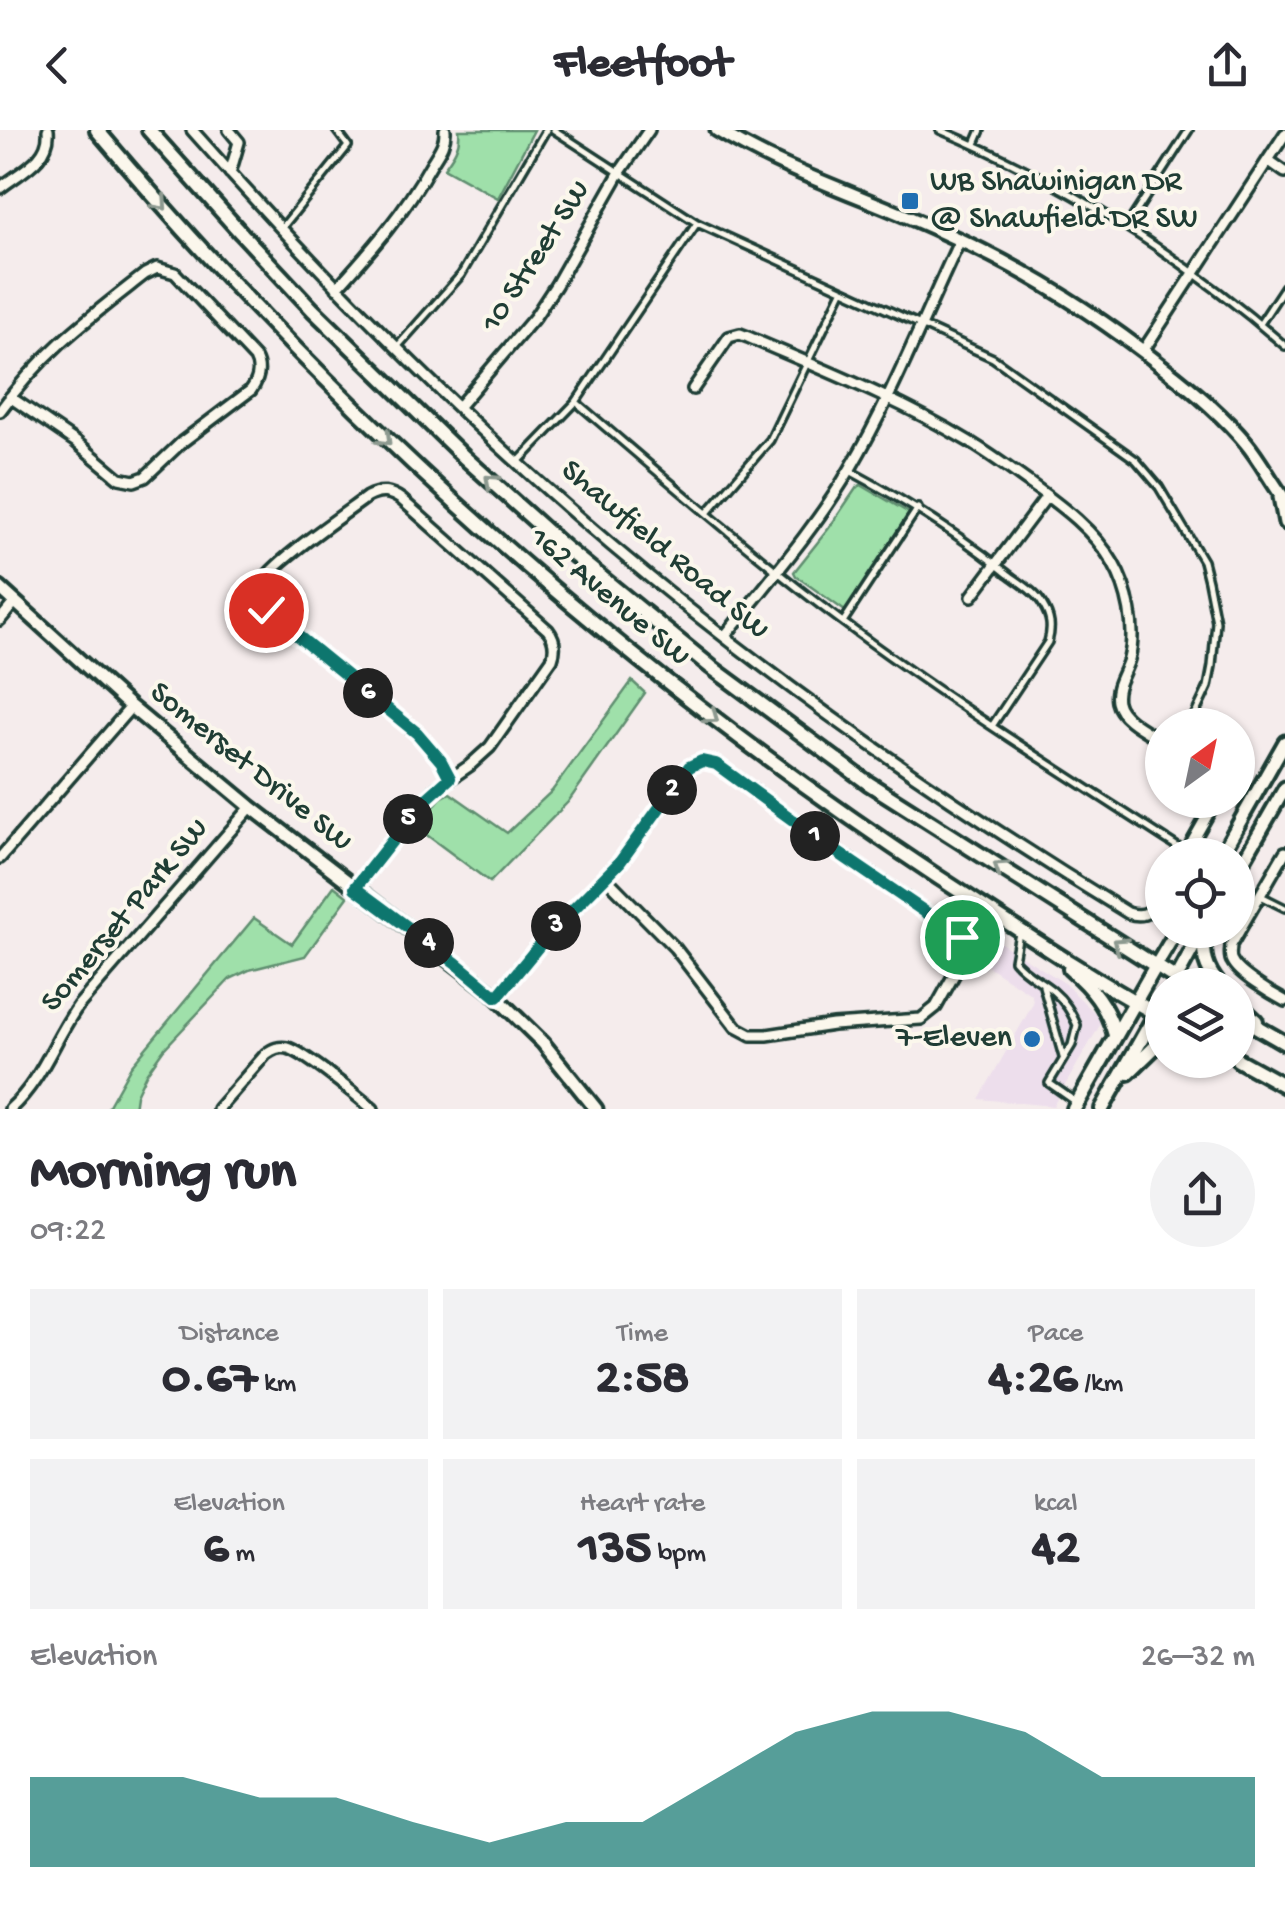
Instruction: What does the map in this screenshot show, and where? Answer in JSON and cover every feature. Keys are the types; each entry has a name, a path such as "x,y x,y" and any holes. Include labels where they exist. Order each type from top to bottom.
{"main road":[{"name":"162 Avenue SW","path":"97,130 214,264 289,342 391,445 532,572 683,696 847,817 1043,946 1145,1006"},
{"name":"162 Avenue SW","path":"150,130 241,234 337,334 564,547 710,667 868,783 1155,967"},
{"path":"1043,946 1087,984 1103,1004 1115,1035"},
{"path":"1075,1106 1155,967"},
{"path":"1255,1019 1280,1041"},
{"path":"1255,1026 1280,1041"},
{"path":"1102,1109 1145,1037"},
{"path":"1118,1082 1145,1056"},
{"path":"1255,1069 1285,1086"}],"street":[{"path":"0,188 43,154 48,130"},
{"name":"Shawfield Road SW","path":"192,130 337,288 458,406 612,546 801,695 922,782 1128,913 1145,914"},
{"path":"230,130 239,142 230,172"},
{"path":"337,288 405,209 444,144 445,130"},
{"name":"10 Street SW","path":"458,406 535,317 649,130"},
{"path":"717,130 960,240 1089,312 1184,383 1246,443 1282,496 1285,523"},
{"path":"1143,351 1285,134"},
{"path":"1268,160 1285,172"},
{"path":"725,636 824,509 849,470 888,398 960,240"},
{"path":"0,411 10,397 44,357 68,334 158,268 175,273 255,358 258,368 258,380 251,390 134,482 119,478 76,442 10,397"},
{"path":"693,389 723,343 734,334 748,337 888,398 968,440 1048,496 1092,534 1120,577 1131,624 1130,656 1118,687 1117,702 1127,718 1145,730"},
{"path":"355,888 421,804 481,756 501,733 552,659 554,642 548,630 402,500 379,492 276,566 261,584 260,597 269,612 417,733 450,778"},
{"path":"972,596 1048,496"},
{"name":"Somerset Drive SW","path":"0,588 131,706 251,806 497,997 543,1043 596,1109"},
{"path":"0,620 15,602"},
{"path":"0,858 131,706"},
{"path":"1231,838 1285,742"},
{"path":"497,997 547,936 637,842 689,767 702,761 716,764 962,937 966,949 936,1008 927,1016 751,1035 736,1027 675,948 606,878"},
{"path":"1255,840 1285,788"},
{"name":"Somerset Park SW","path":"10,1109 38,1078 78,1006 251,806"},
{"path":"1285,852 1231,945 1232,961 1256,983 1285,1000"},
{"path":"1155,967 1166,948"},
{"path":"218,1109 266,1054 283,1047 299,1053 374,1109"}],"lane":[{"path":"281,229 348,146 336,130"},
{"path":"397,347 461,275 546,130"},
{"path":"554,130 697,223 993,358 1136,460 1158,486 1202,561 1216,622 1208,686 1198,708"},
{"path":"940,130 1048,181 1127,226 1194,273 1285,346"},
{"path":"974,144 981,130"},
{"path":"1127,226 1190,130"},
{"path":"518,462 576,402 697,223"},
{"path":"1260,324 1285,286"},
{"path":"707,513 770,440 842,290"},
{"path":"576,402 776,571 843,622 1162,838"},
{"path":"849,470 918,508 1041,600 1052,629 1048,642 992,726"},
{"path":"843,622 918,508"},
{"path":"1260,895 1285,908"},
{"path":"1019,930 1014,960 1069,1007 1078,1025 1072,1045 1049,1083 1075,1106"},
{"path":"1042,983 1063,1059"}],"shaded area":[{"path":"993,938 1063,982 1098,1016 1100,1025 1053,1106 979,1099 1033,1004 1032,995 980,961"}],"green space":[{"path":"459,130 534,130 498,198 444,168 458,145"},
{"path":"861,485 909,513 845,611 794,572"},
{"path":"632,681 645,693 568,802 490,882 416,827 450,793 507,833 552,791"},
{"path":"334,886 348,897 305,956 249,970 230,979 163,1050 146,1074 134,1109 107,1109 131,1066 254,918 292,944"}],"place":[{"name":"WB Shawinigan DR @ Shawfield DR SW","path":"910,201"},
{"name":"7-Eleven","path":"1032,1039"}],"route":[{"path":"266,610 417,733 441,761 450,778 421,804 355,888 497,997 528,957 637,842 689,767 702,761 716,764 962,937"}]}
